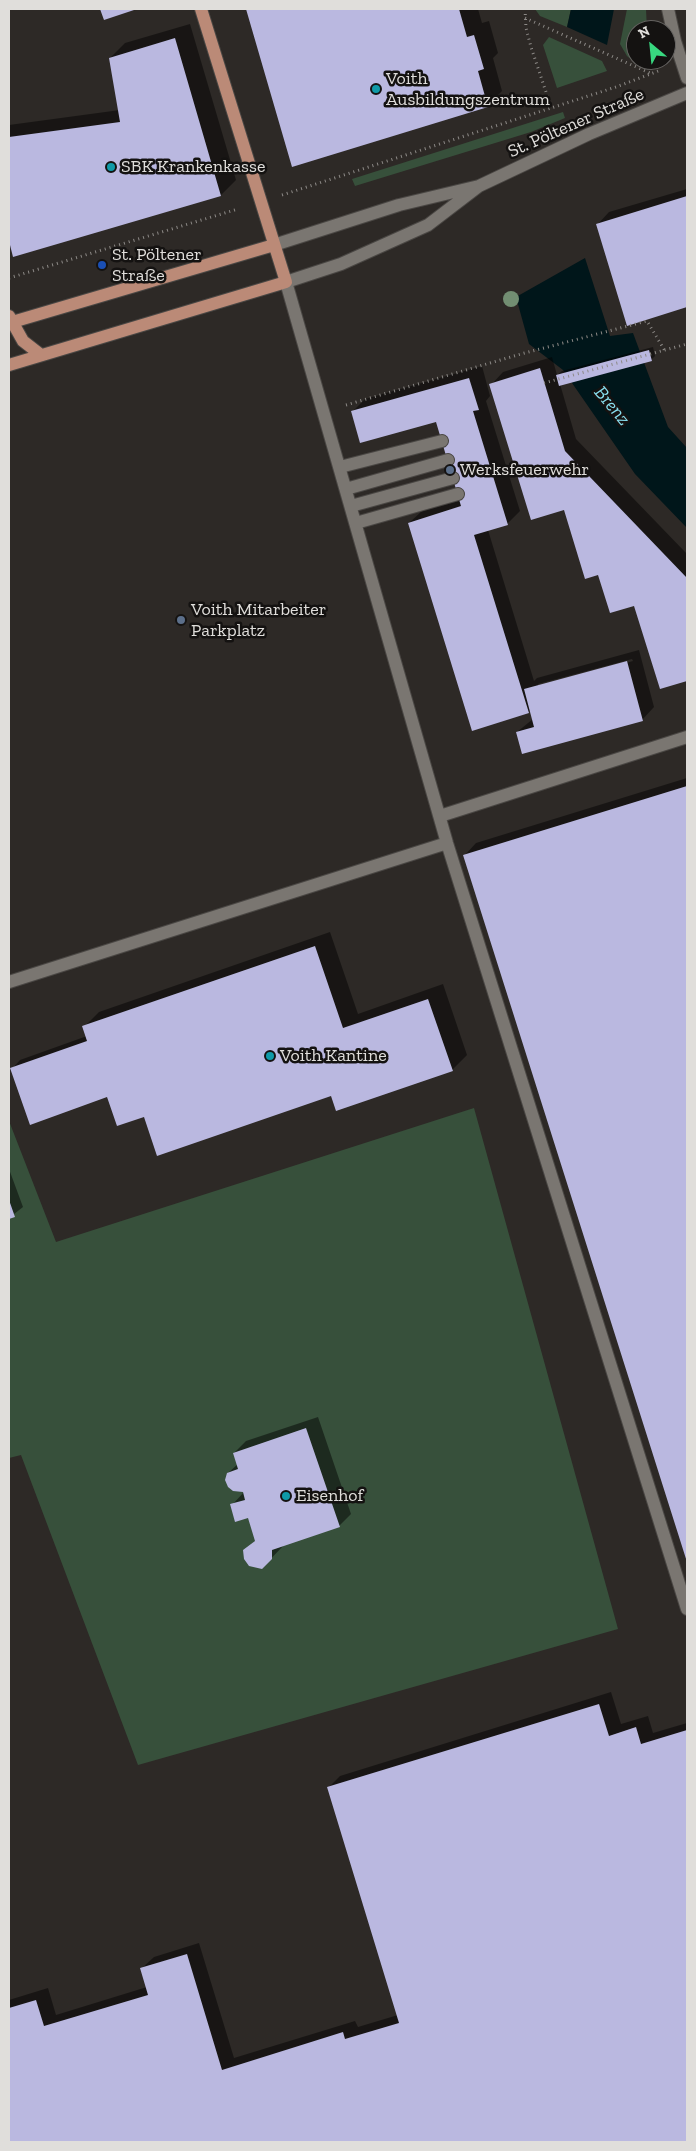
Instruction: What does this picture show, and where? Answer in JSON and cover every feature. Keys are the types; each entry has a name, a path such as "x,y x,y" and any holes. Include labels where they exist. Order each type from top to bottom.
{"main road":[{"path":"201,9 286,282"},
{"name":"St. Pöltener Straße","path":"10,321 274,245"},
{"name":"St. Pöltener Straße","path":"9,365 286,282"},
{"path":"10,321 23,341 41,356"}],"street":[{"path":"668,9 687,78"},
{"name":"St. Pöltener Straße","path":"286,282 341,264 428,225 479,186 589,134 687,93"},
{"name":"St. Pöltener Straße","path":"274,245 399,204 479,186"},
{"path":"286,282 447,843 687,1609"},
{"path":"340,467 442,441"},
{"path":"346,488 448,460"},
{"path":"351,506 453,478"},
{"path":"356,523 458,494"},
{"path":"440,816 687,738"},
{"path":"9,982 447,843"}],"path":[{"path":"525,9 531,47 551,106 682,62"},
{"path":"525,18 650,74"},
{"path":"324,412 520,354 647,321 665,351"},
{"path":"544,383 687,344"}],"green space":[{"path":"535,9 571,9 567,27 540,16"},
{"path":"627,9 646,9 647,20 626,20 626,54 620,44"},
{"path":"549,37 602,61 607,71 557,88 543,45"},
{"path":"563,112 565,118 531,132 355,186 352,179"},
{"path":"474,1108 618,1629 138,1765 21,1455 9,1458 9,1121 56,1242"}],"water":[{"path":"571,9 614,9 607,45 567,27"},
{"name":"Brenz","path":"585,258 610,336 633,333 668,427 687,448 687,528 635,474 563,370 529,344 516,297"}],"building":[{"path":"100,9 137,9 104,20"},
{"name":"Voith Ausbildungszentrum","path":"246,9 459,9 467,37 474,35 484,69 478,71 488,107 292,167"},
{"name":"SBK Krankenkasse","path":"175,38 221,196 13,257 9,241 9,137 120,122 109,58"},
{"path":"687,196 687,307 627,326 596,224"},
{"path":"649,350 652,361 559,386 556,375"},
{"path":"540,368 565,451 687,578 687,681 660,689 634,606 610,613 598,575 585,579 564,510 531,520 489,384"},
{"path":"469,378 479,410 473,411 508,525 474,535 529,713 472,731 408,523 461,506 436,422 360,443 351,411"},
{"path":"627,661 643,721 522,754 516,732 534,727 524,689"},
{"path":"687,786 687,1562 463,855"},
{"name":"Voith Kantine","path":"315,946 343,1028 428,999 453,1071 336,1111 331,1096 157,1156 144,1117 117,1126 107,1097 30,1125 10,1068 87,1041 82,1026"},
{"path":"9,1200 15,1217 9,1219"},
{"name":"Eisenhof","path":"306,1428 340,1527 272,1550 272,1559 262,1569 249,1566 244,1559 243,1550 255,1541 248,1518 235,1522 230,1504 245,1500 243,1492 233,1491 228,1487 225,1480 227,1473 238,1469 233,1453"},
{"path":"599,1704 609,1736 636,1727 641,1744 687,1730 687,2142 9,2142 9,2008 36,2000 44,2026 148,1995 140,1968 187,1954 222,2070 343,2032 345,2039 399,2023 327,1787"}],"place":[{"name":"Voith Ausbildungszentrum","path":"376,89"},
{"name":"SBK Krankenkasse","path":"111,167"},
{"name":"St. Pöltener Straße","path":"102,265"},
{"name":"Werksfeuerwehr","path":"450,470"},
{"name":"Voith Mitarbeiter Parkplatz","path":"181,620"},
{"name":"Voith Kantine","path":"270,1056"},
{"name":"Eisenhof","path":"286,1496"}]}
